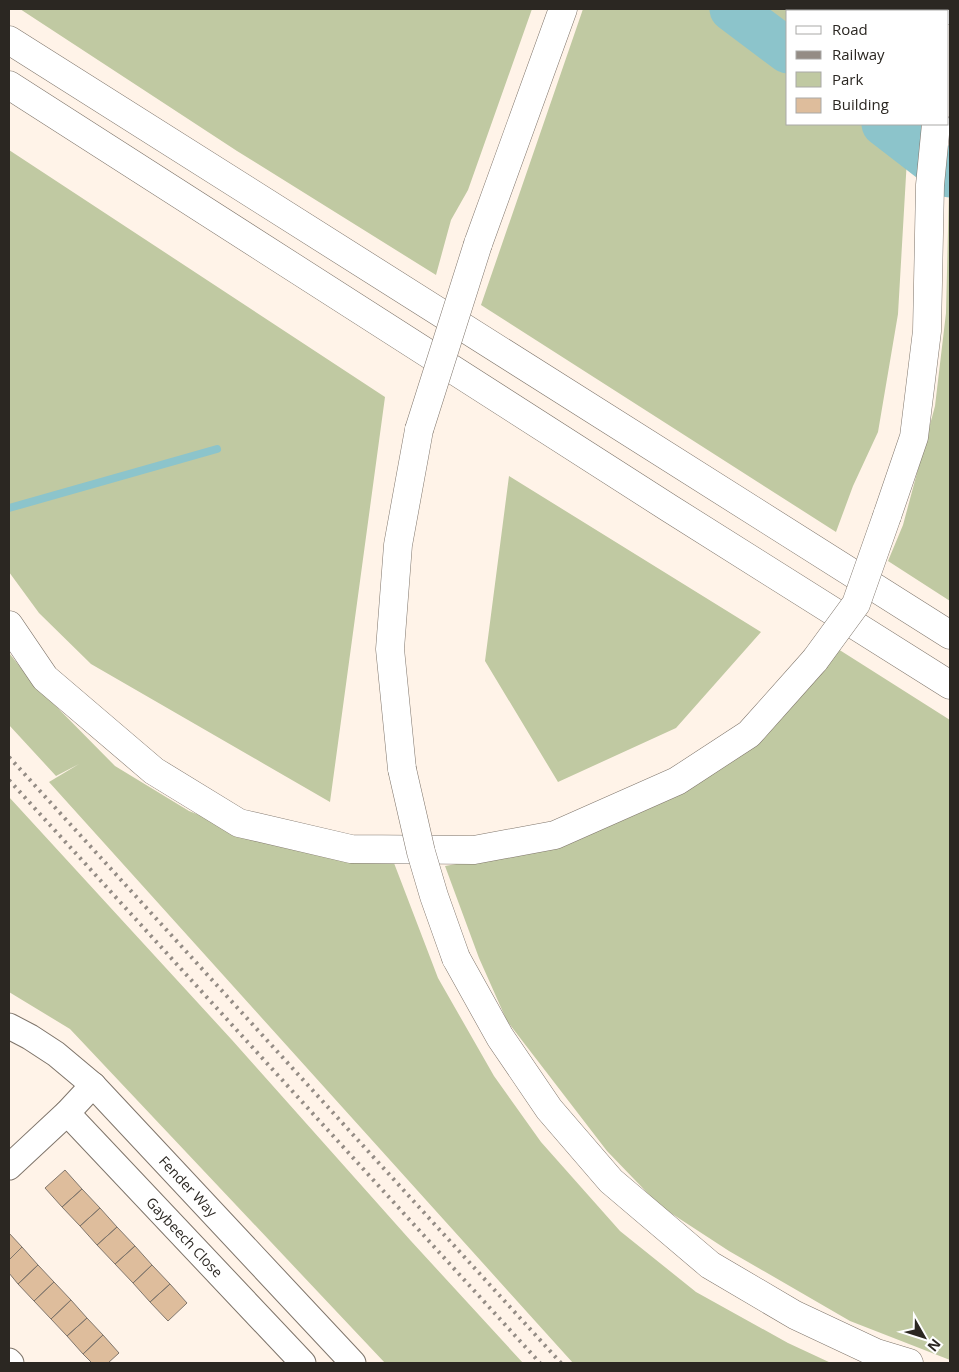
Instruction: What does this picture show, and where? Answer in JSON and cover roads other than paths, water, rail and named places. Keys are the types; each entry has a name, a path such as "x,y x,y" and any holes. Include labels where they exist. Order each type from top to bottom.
{"highway":[{"path":"563,9 478,244 419,430 398,546 390,648 402,769 424,860 434,896 456,958 500,1036 549,1109 611,1181 710,1265 795,1315 876,1353 909,1363"},
{"path":"9,40 950,635"},
{"path":"9,85 669,508 950,685"},
{"path":"9,625 45,678 154,771 239,823 351,849 474,850 555,835 677,781 749,734 815,660 856,604 914,438 927,331 930,185 936,125"}],"street":[{"name":"Fender Way","path":"9,1026 56,1054 93,1085 353,1363"},
{"path":"9,1167 67,1113 93,1085"},
{"name":"Gaybeech Close","path":"67,1113 303,1363"}],"waterway":[{"path":"732,9 786,50"},
{"path":"885,125 950,175"},
{"path":"9,508 217,449"}],"railway":[{"path":"9,757 561,1363"},
{"path":"9,780 540,1363"}]}
